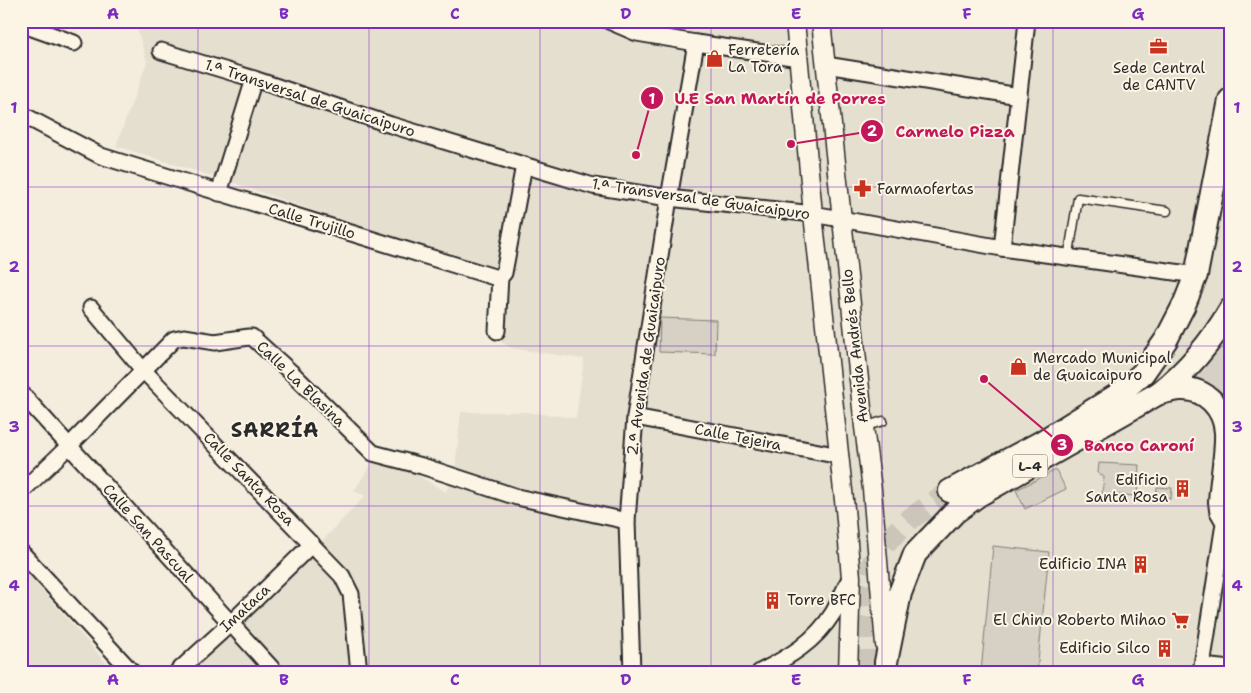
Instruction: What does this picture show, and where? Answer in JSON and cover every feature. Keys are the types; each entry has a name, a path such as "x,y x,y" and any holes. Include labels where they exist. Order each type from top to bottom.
{"main road":[{"name":"L-4","path":"950,491 1040,443 1119,394 1143,373 1166,340 1184,305 1196,275 1230,100"},
{"name":"L-4","path":"886,667 900,593 915,554 955,512 977,496 1159,393 1175,380 1216,334 1230,310"},
{"path":"1159,393 1184,389 1194,391 1214,402 1222,412 1226,432 1220,510 1228,516"},
{"path":"1228,516 1230,475"}],"street":[{"path":"609,21 637,32 696,43 799,58"},
{"name":"Avenida Andrés Bello","path":"795,21 813,214 840,456 850,577 848,672"},
{"name":"Avenida Andrés Bello","path":"821,21 872,489 886,667"},
{"path":"1002,248 1027,21"},
{"path":"21,24 74,43"},
{"name":"2.ª Avenida de Guaicaipuro","path":"632,672 627,521 635,417 669,198 696,43"},
{"name":"1.ª Transversal de Guaicaipuro","path":"161,50 391,125 593,186 669,198 813,214 1068,259 1196,275"},
{"path":"826,65 1019,96"},
{"path":"218,193 254,79"},
{"name":"Calle Trujillo","path":"21,114 101,156 494,277 500,276"},
{"path":"497,331 500,276 504,273 524,165"},
{"name":"Calle Santa Rosa","path":"91,308 143,370 342,576 351,594 359,672"},
{"name":"Calle La Blasina","path":"21,492 70,446 174,339 178,337 215,342 252,337 293,374 373,453 422,466 517,497 627,521"},
{"name":"Calle San Pascual","path":"21,393 274,672"},
{"name":"Calle Tejeira","path":"635,417 840,456"},
{"path":"1228,516 1202,669 1230,669"},
{"name":"Imataca","path":"177,672 312,544"},
{"path":"21,552 132,672"},
{"path":"760,672 805,646 818,633 833,613 850,577"}],"lane":[{"path":"1068,259 1078,198 1167,211"},
{"path":"864,427 883,421"}],"shaded area":[{"path":"124,21 1230,21 1230,672 177,672 268,585 323,540 365,496 354,491 372,463 414,473 446,492 455,469 461,412 526,412 576,418 584,359 511,348 501,342 512,273 396,239 231,182 116,146 147,62 137,28 123,24"},
{"path":"660,318 716,320 715,354 659,352"},
{"path":"1229,334 1224,399 1192,380"},
{"path":"1099,463 1139,465 1137,496 1102,494 1104,477 1098,473"},
{"path":"1056,470 1066,489 1025,509 1016,490"},
{"path":"1157,487 1172,488 1171,499 1156,497"},
{"path":"993,546 1049,552 1037,672 981,672"},
{"path":"21,566 114,672 21,672"}],"tunnel":[{"path":"867,672 866,586 872,564 889,539 910,519 950,491"}],"place":[{"name":"Sede Central de CANTV","path":"1159,47"},
{"name":"Ferretería La Tora","path":"714,59"},
{"name":"Carmelo Pizza","path":"791,144"},
{"name":"U.E San Martín de Porres","path":"636,155"},
{"name":"Farmaofertas","path":"863,189"},
{"name":"Mercado Municipal de Guaicaipuro","path":"1019,367"},
{"name":"Banco Caroní","path":"984,379"},
{"name":"Edificio Santa Rosa","path":"1182,489"},
{"name":"Edificio INA","path":"1141,564"},
{"name":"Torre BFC","path":"773,600"},
{"name":"El Chino Roberto Mihao","path":"1180,620"},
{"name":"Edificio Silco","path":"1164,648"}],"district":[{"name":"SARRÍA","path":"275,430"}]}
